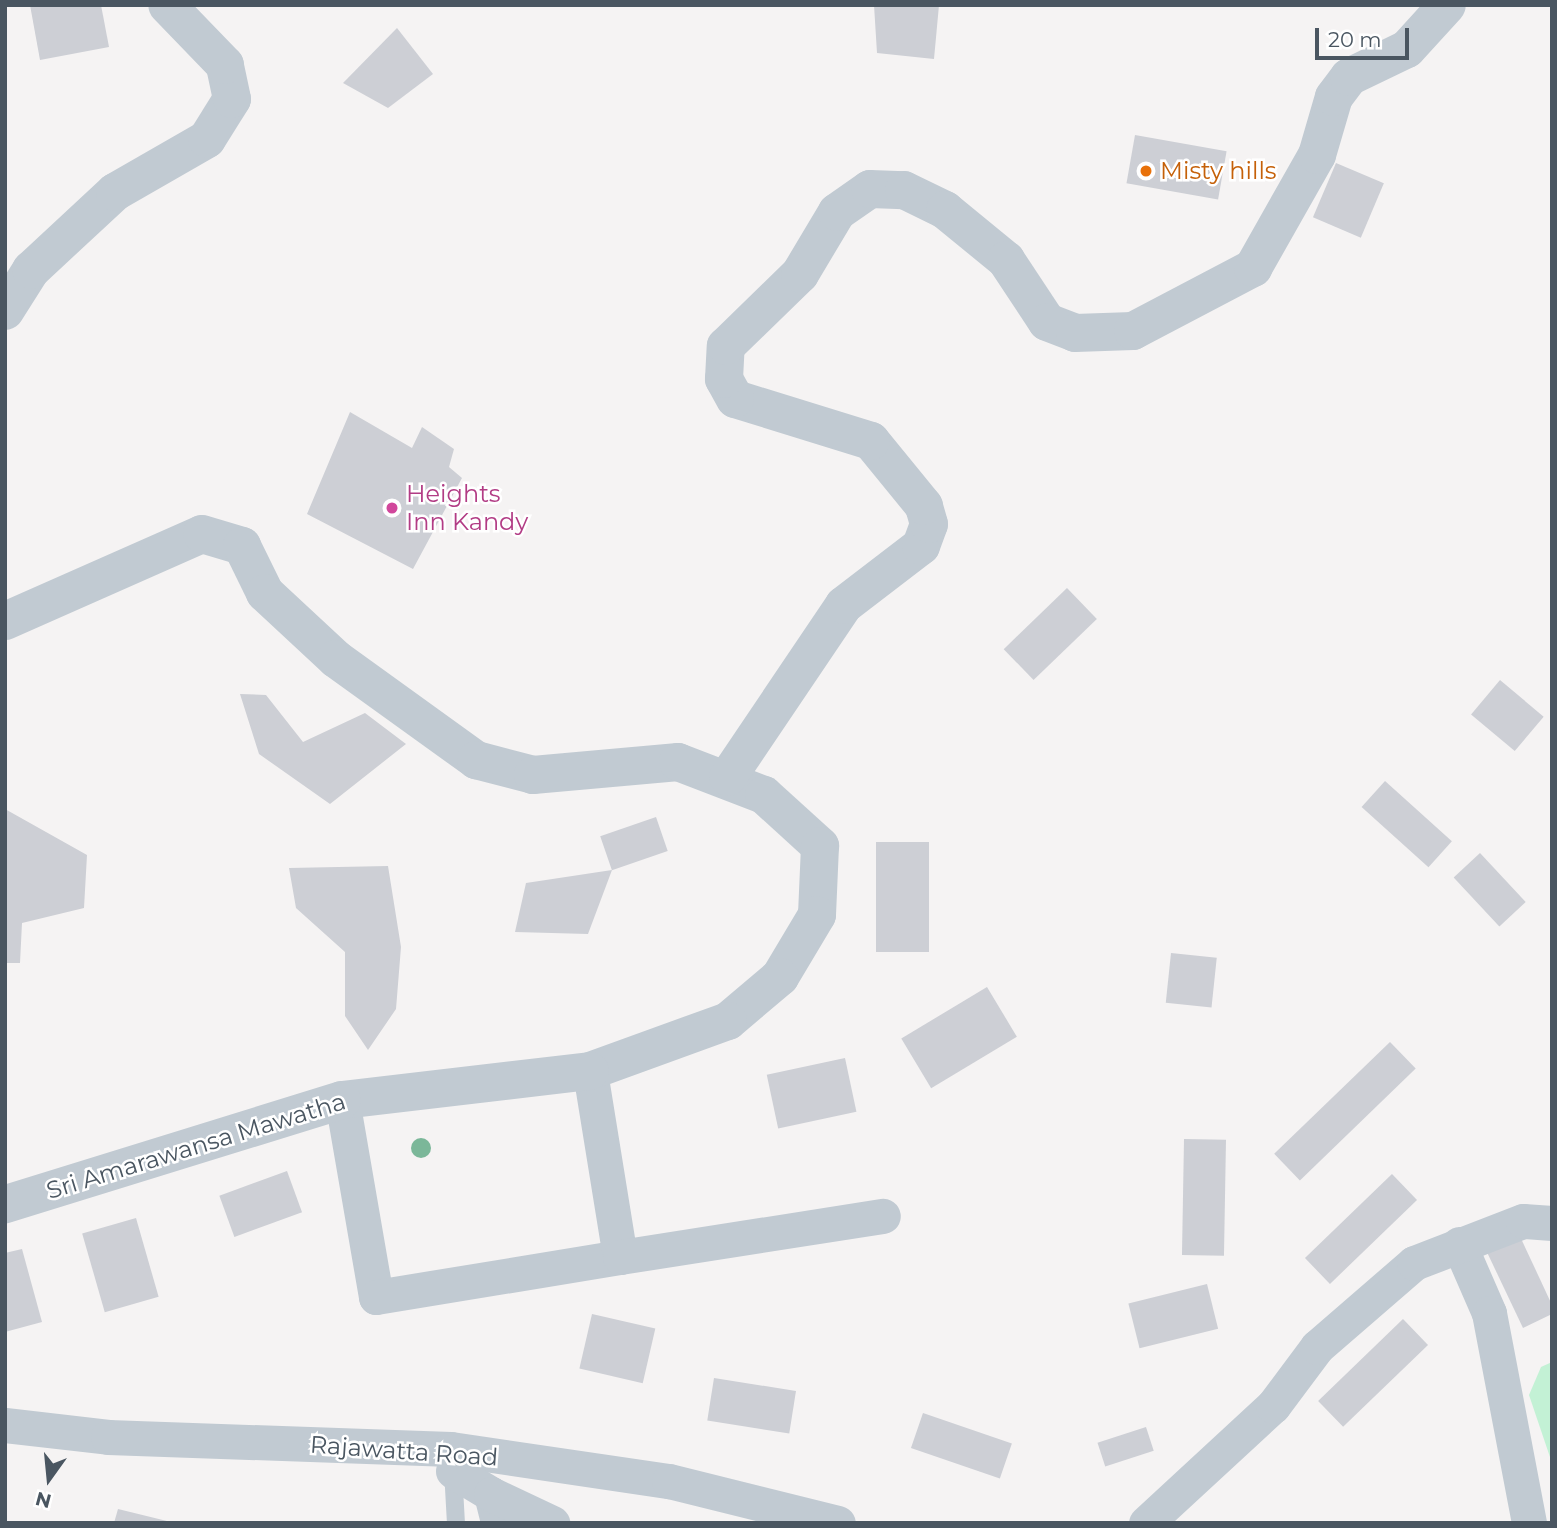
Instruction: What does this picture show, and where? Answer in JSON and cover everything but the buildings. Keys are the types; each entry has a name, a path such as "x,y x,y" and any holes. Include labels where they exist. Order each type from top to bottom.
{"street":[{"path":"5,312 40,261 115,192 207,139 232,99 225,65 167,5"},
{"path":"729,777 844,605 921,546 929,524 924,506 871,441 735,399 724,379 726,346 800,274 837,212 870,189 904,190 945,210 1006,260 1047,322 1075,333 1133,331 1252,268 1317,155 1334,97 1349,77 1407,49 1447,5"},
{"name":"Sri Amarawansa Mawatha","path":"5,621 202,534 242,546 265,593 336,659 476,760 534,775 678,762 729,777 764,795 820,846 817,915 780,977 728,1021 590,1071 342,1100 5,1204"},
{"path":"590,1071 620,1257"},
{"path":"342,1100 376,1297 883,1216"},
{"path":"1146,1523 1273,1406 1317,1347 1414,1263 1523,1221 1552,1223"},
{"path":"1459,1244 1489,1313 1529,1523"},
{"name":"Rajawatta Road","path":"5,1425 108,1437 452,1460 669,1481 838,1523"},
{"path":"452,1460 494,1508 551,1523"}],"lane":[{"path":"452,1460 456,1523"}],"green space":[{"path":"1552,1362 1552,1463 1529,1395 1541,1367"}],"place":[{"name":"Misty hills","path":"1146,171"},
{"name":"Heights Inn Kandy","path":"392,508"}]}
